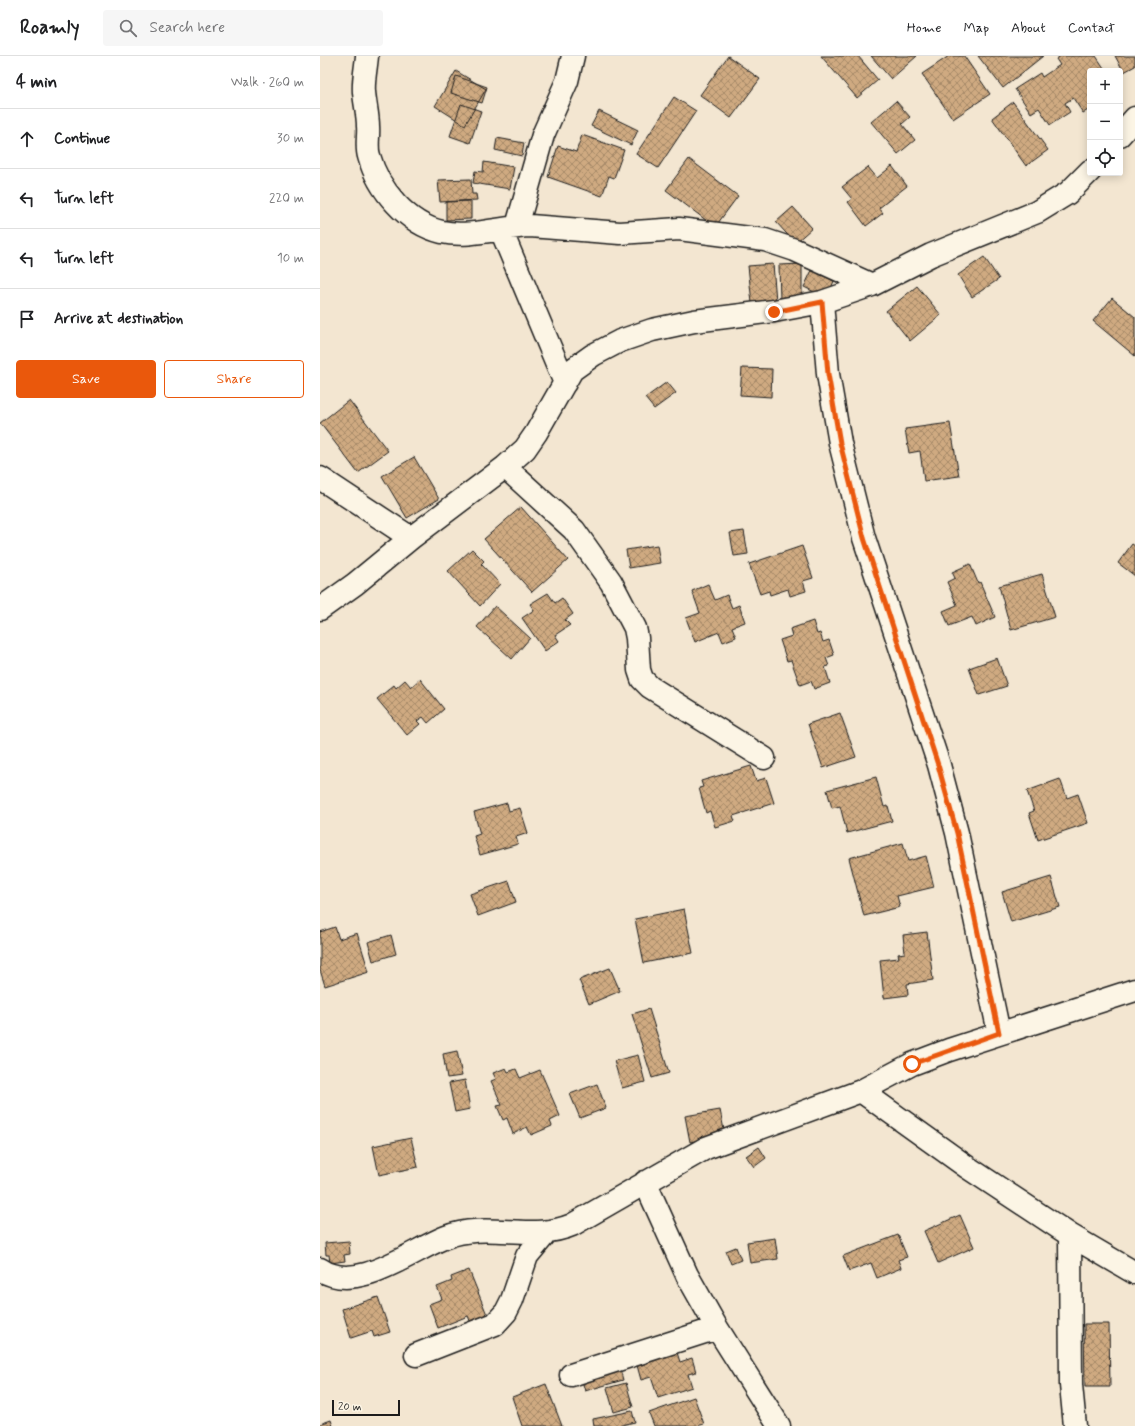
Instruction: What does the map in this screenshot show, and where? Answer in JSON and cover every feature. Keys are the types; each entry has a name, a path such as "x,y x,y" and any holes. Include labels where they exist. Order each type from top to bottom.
{"street":[{"path":"367,56 364,91 368,125 368,154 375,172 383,186 410,216 431,228 443,232 458,233 509,228 620,233 679,229 765,240 795,250 872,285"},
{"path":"565,383 509,228 543,135 566,81 573,56"},
{"path":"1123,132 1135,118"},
{"path":"320,609 355,584 411,538 505,467 525,449 536,433 572,370 593,354 620,341 652,330 694,322 774,312 822,302 872,285 931,255 1037,212 1068,193 1087,174"},
{"path":"822,302 828,374 840,443 864,538 938,765 957,833 999,1033"},
{"path":"505,467 574,530 611,582 635,628 639,670 642,679 650,687 764,758"},
{"path":"320,478 411,538"},
{"path":"320,1269 325,1273 346,1278 368,1274 447,1236 484,1230 547,1232 561,1230 706,1148 861,1091 912,1064 999,1033 1135,990"},
{"path":"861,1091 967,1167 1070,1235 1135,1273"},
{"path":"645,1182 687,1275 717,1328 779,1426"},
{"path":"416,1355 495,1324 506,1312 512,1300 527,1256 547,1232"},
{"path":"1070,1235 1071,1385 1075,1426"},
{"path":"571,1375 717,1328"}],"building":[{"path":"728,56 760,79 731,118 700,95"},
{"path":"821,56 858,56 878,80 857,98"},
{"path":"871,56 917,56 891,79"},
{"path":"949,56 964,56 990,94 953,119 922,74"},
{"path":"978,56 1043,56 1003,88"},
{"path":"1061,56 1096,56 1104,68 1087,68 1087,111 1083,113 1073,98 1065,103 1070,112 1050,125 1039,108 1031,113 1015,89 1040,73 1042,77 1060,65 1056,59"},
{"path":"1115,56 1135,56 1135,66 1124,72"},
{"path":"456,71 486,89 465,125 435,106"},
{"path":"456,76 487,87 482,103 451,93"},
{"path":"674,97 696,111 658,168 636,154"},
{"path":"896,101 910,117 902,124 915,140 898,154 871,122"},
{"path":"1013,102 1048,150 1026,166 992,118"},
{"path":"461,104 481,111 470,143 450,136"},
{"path":"599,111 638,130 631,145 591,126"},
{"path":"582,135 624,150 614,178 609,176 602,196 548,177 558,146 576,152"},
{"path":"497,138 524,143 522,156 495,150"},
{"path":"689,159 738,196 715,227 666,190"},
{"path":"484,162 514,167 510,189 473,183 475,171 483,172"},
{"path":"892,166 907,186 879,208 883,213 866,226 848,202 852,199 842,187 868,167 877,178"},
{"path":"471,179 472,194 476,194 477,200 440,202 438,180"},
{"path":"471,201 471,219 446,220 446,202"},
{"path":"793,207 812,228 795,243 776,222"},
{"path":"984,257 999,279 972,297 958,275"},
{"path":"773,264 776,301 752,303 748,266"},
{"path":"802,264 802,299 780,300 779,265"},
{"path":"812,270 834,281 827,298 804,287"},
{"path":"917,286 941,315 910,341 886,311"},
{"path":"1112,298 1135,317 1135,356 1093,321"},
{"path":"742,368 772,369 771,397 740,395"},
{"path":"667,382 676,393 654,409 645,398"},
{"path":"349,400 388,451 358,473 320,423"},
{"path":"950,423 959,476 924,481 920,451 909,453 905,429"},
{"path":"414,457 439,499 407,518 382,476"},
{"path":"521,507 568,560 532,592 484,539"},
{"path":"744,531 748,554 734,556 730,533"},
{"path":"1132,544 1135,546 1135,576 1118,563"},
{"path":"657,545 660,563 629,568 626,550"},
{"path":"802,546 813,578 803,581 806,591 790,596 788,589 770,595 769,591 760,594 749,564"},
{"path":"472,549 484,561 481,564 500,584 480,606 448,571"},
{"path":"970,564 978,583 980,582 995,617 976,626 972,617 949,626 943,611 957,605 947,582 955,578 952,572"},
{"path":"1042,574 1055,617 1011,630 999,586"},
{"path":"708,584 715,600 727,595 732,608 739,605 745,622 732,627 736,637 723,642 719,632 695,642 686,618 700,613 692,591"},
{"path":"548,593 555,603 562,598 573,614 565,620 570,625 555,635 559,641 545,651 522,618 534,610 530,604"},
{"path":"495,606 530,638 512,659 477,627"},
{"path":"813,621 817,634 820,633 823,642 829,640 834,655 826,658 829,666 825,667 830,683 814,689 811,681 800,685 791,660 787,661 780,640 792,636 790,629"},
{"path":"997,658 1007,686 979,695 969,668"},
{"path":"420,679 444,709 428,723 423,717 417,721 420,724 407,735 377,699 394,685 396,688 405,680 411,687"},
{"path":"840,713 856,757 823,768 808,724"},
{"path":"751,766 756,781 766,778 774,803 733,816 735,821 715,827 710,811 706,813 699,788 703,787 701,781"},
{"path":"876,777 884,807 888,806 892,821 847,833 840,806 832,808 827,790"},
{"path":"1060,779 1067,798 1078,794 1088,823 1038,840 1029,813 1034,811 1027,791"},
{"path":"507,803 509,811 520,808 528,833 516,837 518,844 480,855 474,836 480,834 474,812"},
{"path":"903,843 908,861 926,856 934,887 897,896 900,907 864,916 849,858"},
{"path":"1051,877 1060,907 1011,922 1002,892"},
{"path":"509,881 516,902 478,916 470,894"},
{"path":"684,909 693,953 644,963 635,919"},
{"path":"335,927 339,939 357,933 369,972 325,986 320,970 320,932"},
{"path":"927,932 933,980 907,984 908,995 884,998 880,960 899,958 898,954 905,953 903,935"},
{"path":"391,935 396,954 373,961 368,942"},
{"path":"610,968 620,991 589,1004 579,980"},
{"path":"649,1009 669,1073 652,1078 632,1014"},
{"path":"457,1051 462,1076 447,1078 443,1054"},
{"path":"638,1055 645,1082 622,1088 614,1061"},
{"path":"506,1068 508,1072 516,1069 520,1078 540,1070 560,1116 550,1121 552,1126 531,1135 527,1127 513,1134 507,1118 503,1120 497,1106 502,1105 491,1081 496,1079 493,1073"},
{"path":"465,1080 470,1109 455,1112 449,1083"},
{"path":"597,1084 606,1108 580,1118 570,1094"},
{"path":"720,1110 725,1135 690,1142 685,1116"},
{"path":"411,1138 418,1167 379,1175 373,1146"},
{"path":"759,1147 766,1158 754,1167 746,1156"},
{"path":"960,1215 974,1247 938,1263 924,1231"},
{"path":"898,1235 907,1257 898,1260 901,1268 877,1278 871,1263 849,1271 843,1256"},
{"path":"775,1238 778,1259 750,1263 747,1242"},
{"path":"349,1241 350,1254 344,1255 345,1261 330,1263 329,1255 326,1255 325,1243"},
{"path":"736,1247 741,1260 731,1264 726,1251"},
{"path":"469,1270 488,1317 471,1323 468,1316 438,1328 429,1304 442,1299 437,1287 452,1281 451,1277"},
{"path":"378,1297 390,1332 374,1337 372,1331 351,1338 342,1309"},
{"path":"1084,1324 1109,1324 1110,1387 1085,1387"},
{"path":"675,1346 680,1362 692,1358 696,1372 688,1374 692,1387 658,1398 651,1377 641,1380 635,1358"},
{"path":"618,1362 623,1380 585,1391 580,1374"},
{"path":"626,1383 633,1407 614,1412 607,1388"},
{"path":"546,1384 562,1426 522,1426 512,1397"},
{"path":"694,1397 704,1424 697,1426 654,1426 649,1413"},
{"path":"632,1411 635,1422 617,1426 594,1426 593,1419"},
{"path":"331,1420 333,1426 320,1426 320,1424"}],"route":[{"path":"774,312 822,302 828,374 840,443 864,538 886,609 910,676 938,765 957,833 999,1033 912,1064"}]}
